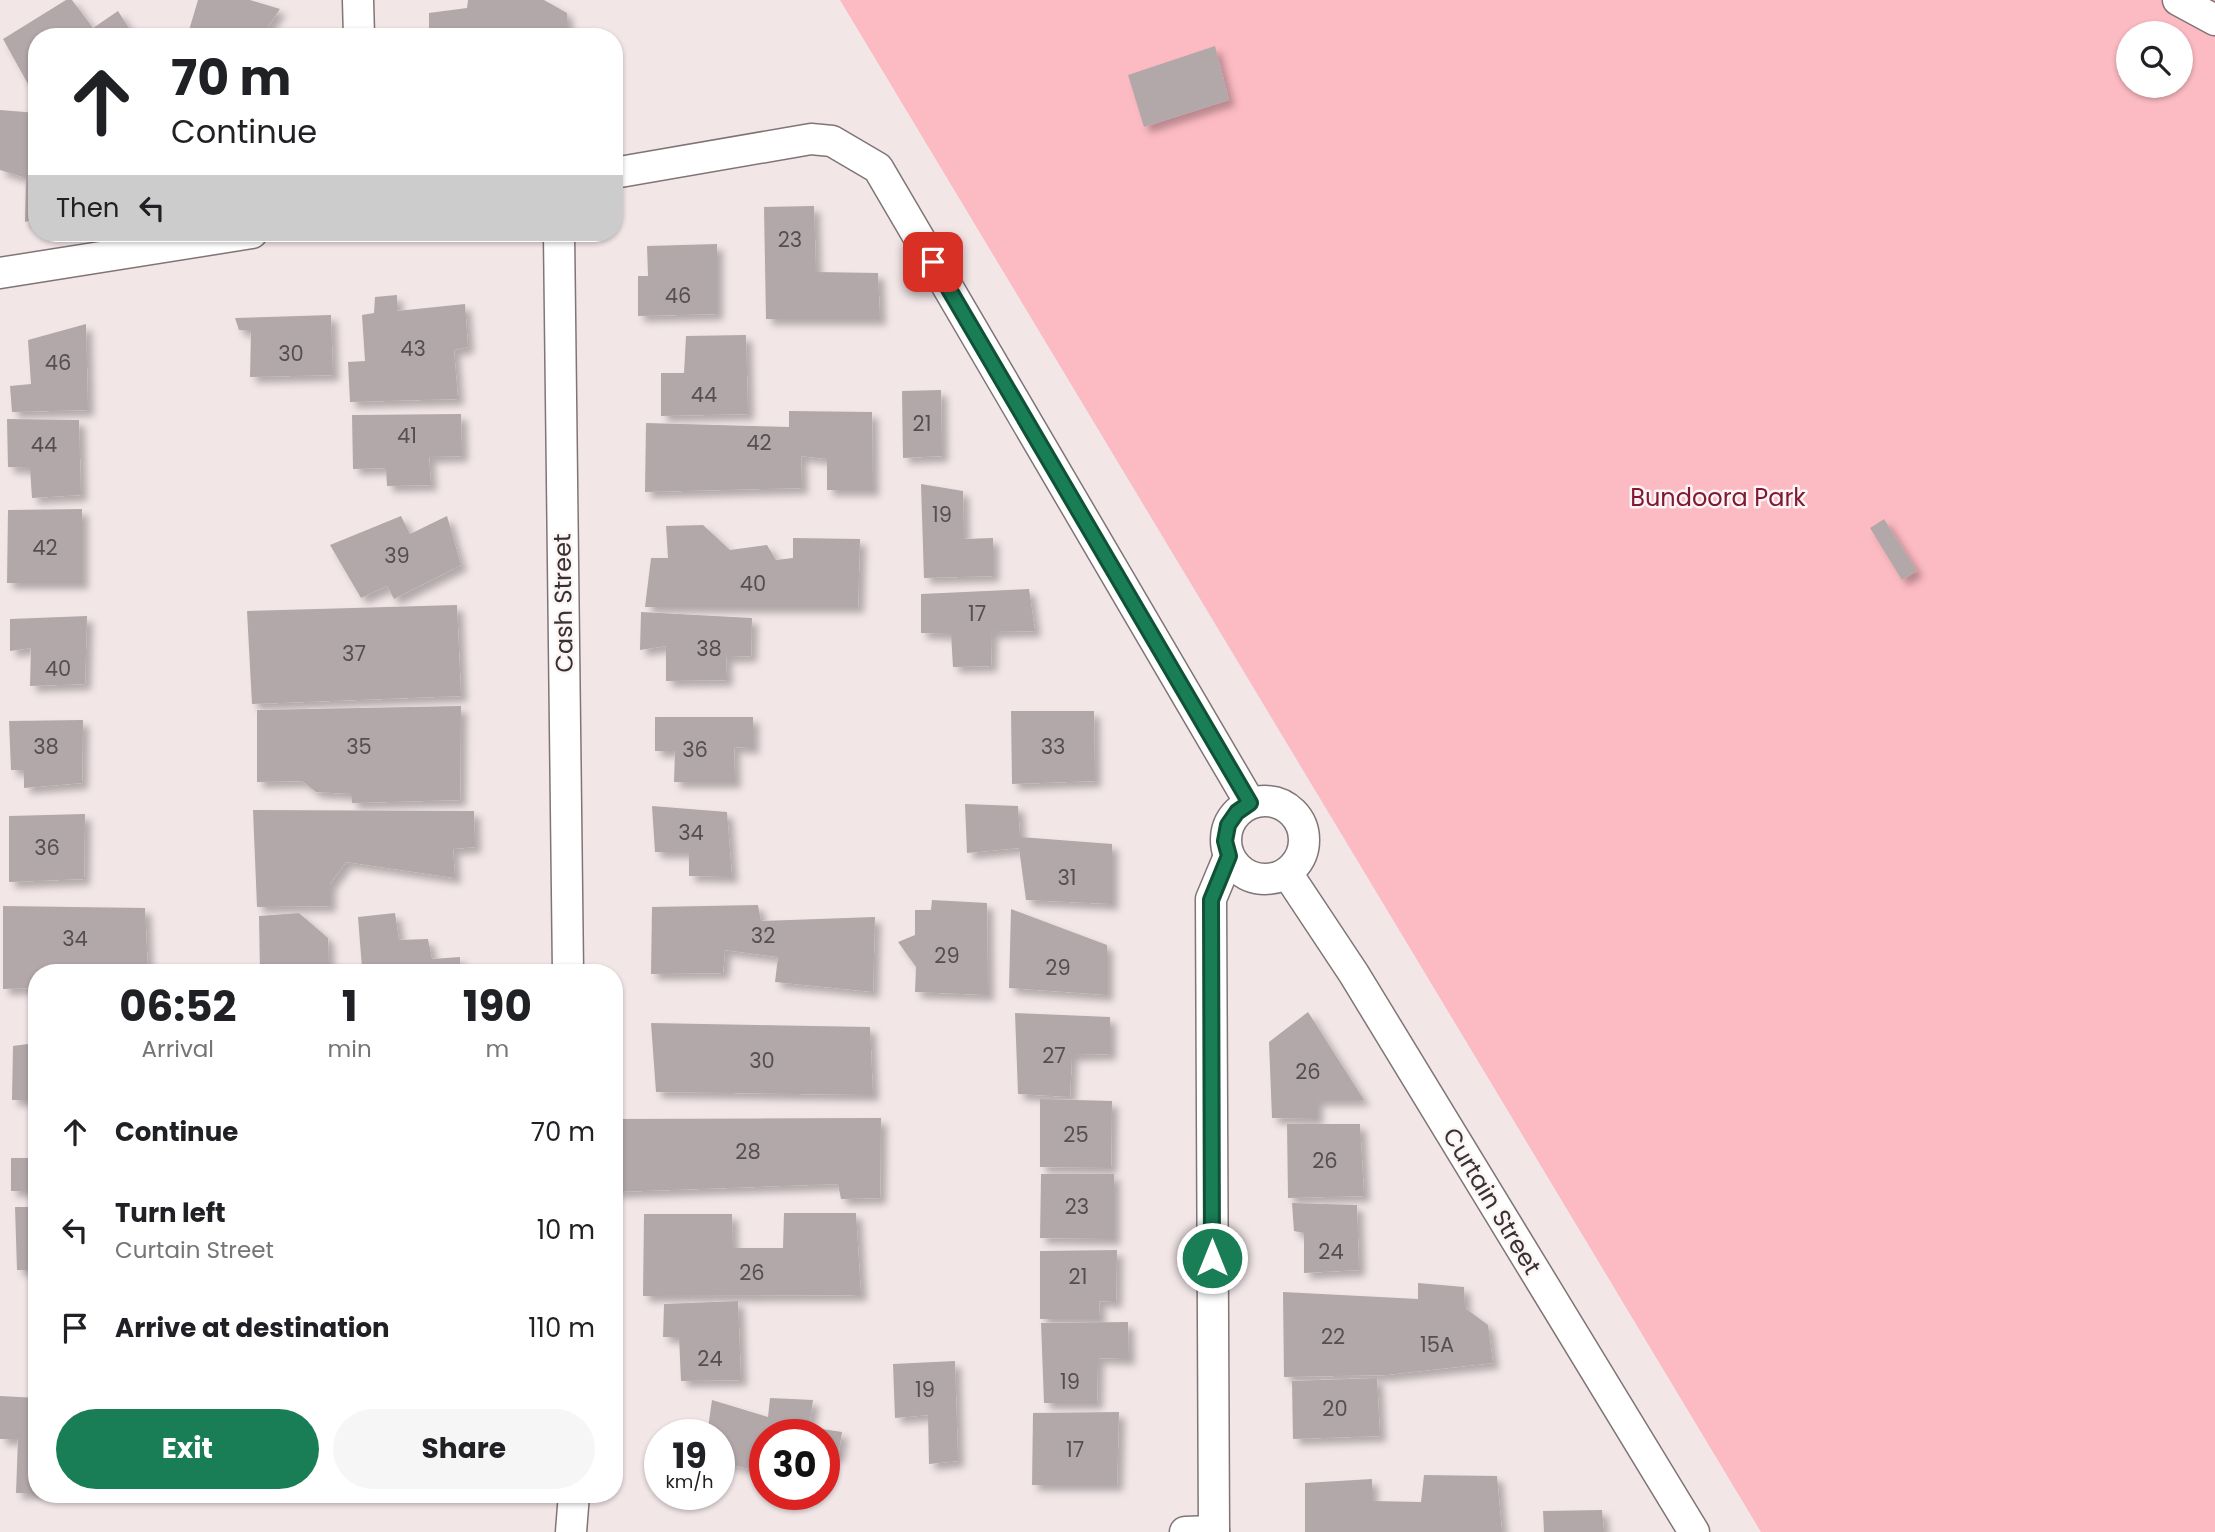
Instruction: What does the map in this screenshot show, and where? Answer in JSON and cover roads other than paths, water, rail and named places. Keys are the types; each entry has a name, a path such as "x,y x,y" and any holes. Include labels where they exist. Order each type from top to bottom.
{"street":[{"path":"358,0 359,28"},
{"path":"2178,0 2215,20"},
{"path":"623,171 811,139 832,141 878,169 1250,803"},
{"path":"0,274 197,242"},
{"name":"Cash Street","path":"559,242 568,964"},
{"path":"1264,800 1279,803 1291,810 1300,821 1305,835 1304,849 1297,863 1287,873 1272,879 1255,878 1240,870 1229,856 1225,841 1228,825 1237,812 1250,803 1264,800"},
{"path":"1185,1532 1214,1532 1211,900 1229,856"},
{"name":"Curtain Street","path":"1287,873 1354,974 1694,1532"},
{"path":"570,1532 573,1503"}],"park label":[{"name":"Bundoora Park","path":"1718,497"}]}
